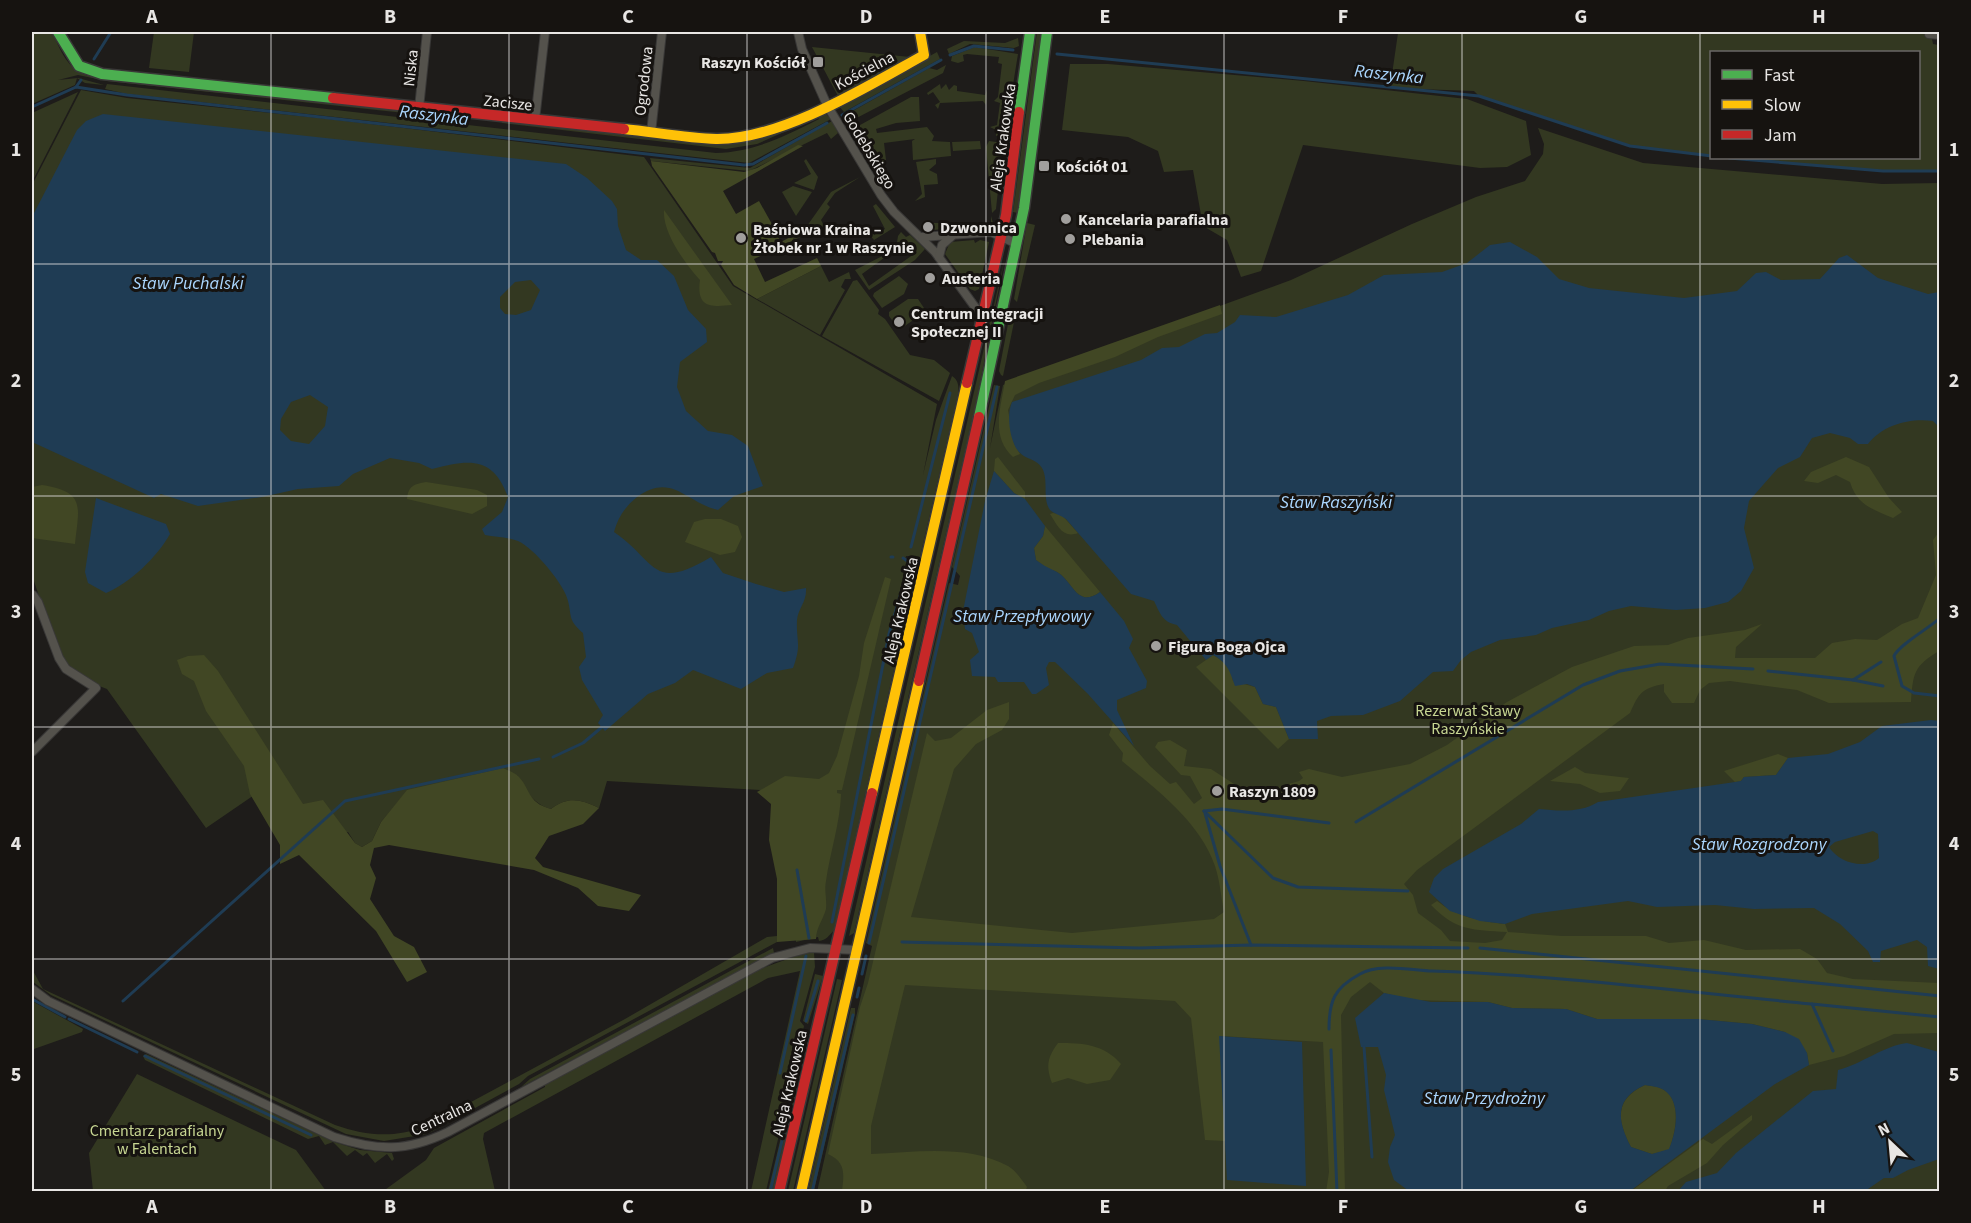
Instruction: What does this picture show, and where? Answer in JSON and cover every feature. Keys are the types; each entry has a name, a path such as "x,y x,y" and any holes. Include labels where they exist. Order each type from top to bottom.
{"main road":[{"name":"Zacisze","path":"58,32 76,63 85,69 102,74 710,139 737,138 767,130 827,105"},
{"name":"Kościelna","path":"827,105 924,55 920,32"},
{"name":"Aleja Krakowska","path":"779,1191 1001,236 1014,164 1030,32"},
{"name":"Aleja Krakowska","path":"801,1191 1017,244 1033,150 1047,32"}],"street":[{"name":"Niska","path":"419,108 427,32"},
{"path":"535,120 545,32"},
{"name":"Ogrodowa","path":"651,133 662,32"},
{"name":"Godebskiego","path":"798,32 802,49 827,105 884,199 939,257 983,318"},
{"path":"1929,34 1940,35"},
{"path":"922,237 991,232 1017,244"},
{"path":"939,257 943,243 953,235"},
{"path":"32,752 96,688 66,669 58,658 38,602 33,595"},
{"name":"Centralna","path":"32,989 56,1005 334,1137 364,1146 385,1148 420,1144 448,1132 772,958 808,948 857,950"}],"green space":[{"path":"32,32 52,32 70,64 88,76 433,114 432,116 107,81 78,75 58,80 77,78 75,85 32,104"},
{"path":"154,32 194,32 189,72 149,68"},
{"path":"1037,32 1042,32 1018,213 1013,212"},
{"path":"1391,32 1928,32 1928,38 1932,39 1933,44 1939,45 1939,171 1887,171 1742,159 1920,159 1920,51 1710,51 1710,156 1630,146 1479,96 1474,91 1390,88 1398,33"},
{"path":"1018,38 1019,46 1014,48 970,44 949,54 947,49 964,41 1005,43"},
{"path":"812,47 910,57 838,96"},
{"path":"975,47 1018,54 1005,134 996,136 996,130 990,127 997,125 1000,103 994,101 998,97 1002,64 998,63 999,57 967,54 963,55 964,61 958,63 951,61 952,56"},
{"path":"937,52 940,59 844,112 839,106"},
{"path":"1070,64 1108,64 1304,81 1467,99 1526,121 1531,155 1507,167 1480,168 1303,145 1261,271 1241,277 1227,240 1203,226 1193,170 1164,172 1158,151 1128,137 1062,130"},
{"path":"946,65 943,73 847,123 842,117 929,68 937,70"},
{"path":"78,78 104,85 85,83"},
{"path":"107,84 716,153 744,150 769,142 819,119 818,116 809,119 825,113 831,119 749,163 127,94 105,89"},
{"path":"940,84 941,89 946,84 949,90 954,85 957,86 957,91 985,95 987,90 986,105 983,101 940,103 938,109 935,105 940,102 933,92 928,95 927,93"},
{"path":"81,90 127,98 329,119 644,157 733,286 937,404 923,475 936,420 952,376 955,378 958,396 919,561 912,563 909,556 906,556 905,560 912,567 915,578 834,930 824,940 819,941 818,937 796,942 781,806 760,790 607,781 599,808 574,800 563,802 551,809 535,800 517,775 402,797 381,822 372,841 362,847 355,843 348,832 306,843 269,785 206,828 107,689 71,675 61,663 32,575 32,185"},
{"path":"78,92 32,182 32,113"},
{"path":"911,97 919,97 920,121 896,123 876,129 877,133 927,127 934,136 932,141 950,142 951,156 913,160 912,141 915,139 884,143 886,160 874,167 851,130"},
{"path":"805,120 800,125 757,144 726,149 502,123 502,121 719,144 757,138"},
{"path":"832,121 838,133 831,139 827,133 749,171 651,161 650,158 750,168"},
{"name":"Rezerwat Stawy Raszyńskie","path":"1538,128 1643,163 1882,184 1939,183 1939,1191 817,1192 872,946 866,943 949,583 958,585 960,576 952,567 994,385 1000,386 990,448 1003,385 1291,280 1412,224 1476,197 1525,181 1543,154 1544,144"},
{"path":"980,141 981,149 953,151 952,142"},
{"path":"989,141 1003,143 996,209 992,213 986,147"},
{"path":"798,145 803,146 723,191 736,214 759,201 773,226 769,228 776,233 781,242 792,236 794,240 754,259 765,282 817,258 821,266 757,299 734,285 721,265 723,261 718,261 715,253 712,252 652,166 651,161 744,172 757,168"},
{"path":"806,159 818,177 814,190 794,183 811,174 804,161"},
{"path":"936,159 936,164 929,170 937,174 938,184 924,185 925,197 915,201 922,194 916,162"},
{"path":"860,177 835,193 827,204 830,207 821,220 824,226 794,240 792,236 807,226 831,192"},
{"path":"793,186 812,192 796,216 782,192"},
{"path":"876,204 895,227 874,240 863,227 867,225 874,235 885,229 873,206"},
{"path":"664,210 732,305 718,306 703,301 699,289 700,280 688,266 671,238 664,219"},
{"path":"991,216 993,223 989,226 932,230 931,223 991,223"},
{"path":"1027,223 1035,225 1017,302 1014,299"},
{"path":"901,232 906,237 910,235 925,249 915,260 869,290 855,270 896,249","holes":["906,242 914,254 869,286 862,274"]},
{"path":"974,240 975,243 980,240 989,242 979,289 975,291 970,289 945,254 950,242"},
{"path":"1005,257 976,403 854,933 849,936"},
{"path":"821,266 829,282 849,272 851,279 845,279 841,287 845,290 820,335 757,299"},
{"path":"899,276 908,284 904,294 882,308 873,296 874,293"},
{"path":"857,280 879,310 878,314 885,319 910,355 934,360 950,373 939,401 822,336 853,281"},
{"path":"908,299 918,299 926,311 902,328 898,328 889,316 889,312"},
{"path":"1220,305 1222,314 1158,337 1115,357 1039,383 1015,395 1008,410 1014,443 1020,454 1013,457 1006,449 999,431 1005,381"},
{"path":"1014,322 1003,376 999,371 1008,324"},
{"path":"998,457 1025,492 1025,499 1014,493 994,471 995,459"},
{"path":"1846,457 1869,467 1889,498 1902,512 1893,518 1872,509 1861,501 1850,482 1836,475 1818,483 1804,481 1811,472"},
{"path":"426,482 477,490 487,495 487,506 472,514 407,499 412,486"},
{"path":"42,485 56,488 73,497 78,510 75,544 32,538 32,487"},
{"path":"1050,514 1061,514 1078,533 1064,533"},
{"path":"721,519 738,526 742,537 735,552 720,555 685,542 694,522"},
{"path":"1045,526 1100,592 1092,596 1081,596 1057,572 1036,560 1034,548 1043,536"},
{"path":"1939,532 1939,651 1924,661 1916,671 1911,702 1829,703 1797,690 1730,681 1709,683 1700,690 1694,703 1672,703 1664,692 1664,684 1651,687 1642,692 1630,713 1417,870 1404,884 1413,895 1418,913 1441,930 1450,941 1485,943 1502,940 1507,932 1466,928 1440,914 1431,905 1437,901 1469,917 1505,924 1508,932 1562,936 1646,936 1669,943 1704,940 1746,950 1800,949 1817,959 1827,973 1853,979 1939,983 1939,1033 1894,1034 1844,1056 1809,1065 1807,1053 1785,1032 1752,1024 1698,1019 1597,1019 1566,1009 1512,1008 1488,1002 1412,1000 1384,993 1370,982 1351,997 1341,1015 1345,1191 1326,1192 1329,1172 1323,1042 1220,1036 1225,1141 1205,1140 1191,1018 1175,1001 905,985 871,1126 871,1154 941,1151 976,1155 1008,1166 1027,1187 1025,1192 842,1191 843,1169 834,1157 828,1154 860,1007 868,983 927,733 935,741 951,738 987,710 1009,702 1009,719 1002,730 976,744 954,769 911,917 1072,933 1214,919 1224,912 1217,872 1208,850 1199,835 1176,808 1122,761 1123,753 1109,735 1113,723 1150,766 1170,784 1176,782 1194,804 1202,798 1190,776 1181,775 1155,747 1158,742 1170,740 1187,750 1184,766 1211,769 1248,793 1262,792 1299,781 1303,778 1299,772 1309,769 1342,777 1410,764 1447,745 1507,702 1572,667 1634,646 1668,645 1688,638 1745,630 1762,624 1736,647 1735,658 1815,658 1832,643 1855,639 1877,640 1902,624 1918,618 1936,575 1933,540"},
{"path":"885,577 891,579 842,790 837,790 837,793 841,794 840,805 825,884 826,909 816,939 777,942 777,879 769,840 771,804 757,792 785,776 819,779 829,773 837,756 859,676 864,643"},
{"path":"204,655 218,671 303,804 323,800 355,843 362,847 372,841 381,822 407,790 503,768 517,775 533,799 543,806 551,809 563,802 574,800 599,808 583,824 549,836 535,858 543,867 641,895 629,911 598,906 578,888 534,870 389,845 374,848 370,865 376,878 370,899 394,936 414,947 427,972 407,982 376,931 299,855 280,864 280,845 250,794 244,766 206,711 194,681 182,674 177,660 188,656"},
{"path":"1213,655 1227,666 1233,681 1255,687 1263,704 1276,707 1289,739 1278,749 1196,667"},
{"path":"1778,754 1788,758 1776,775 1744,777 1741,781 1735,782 1724,771"},
{"path":"1575,767 1585,773 1629,778 1620,791 1600,793 1580,784 1550,781"},
{"path":"777,936 777,942 528,1076 519,1084 431,1132 429,1126 432,1123 625,1019 767,937"},
{"path":"773,948 774,953 521,1087 530,1079"},
{"path":"804,953 814,953 815,967 800,1021 804,1026 801,1040 798,1039 797,1043 800,1044 766,1191 751,1191 800,971 768,978 484,1133 483,1139 495,1191 382,1192 426,1160 434,1148 545,1085 752,972"},
{"path":"32,969 43,989 335,1125 358,1132 380,1134 402,1133 424,1127 427,1134 384,1141 346,1134 51,995 33,982"},
{"path":"815,974 823,976 808,1024 803,1021"},
{"path":"837,979 842,980 793,1191 788,1191"},
{"path":"32,1001 83,1029 82,1032 34,1049"},
{"path":"851,1008 855,1008 855,1014 814,1191 808,1191"},
{"path":"1058,1043 1092,1046 1107,1052 1121,1064 1110,1080 1087,1084 1068,1078 1052,1083 1049,1062"},
{"path":"146,1054 334,1142 360,1150 392,1153 394,1159 392,1161 387,1154 375,1163 367,1153 363,1156 355,1150 347,1156 333,1142 325,1145 319,1136 308,1139 145,1060 143,1056"},
{"path":"799,1062 797,1089 773,1191 768,1191"},
{"name":"Cmentarz parafialny w Falentach","path":"137,1074 296,1150 326,1191 93,1191 89,1153"},
{"path":"1645,1085 1657,1087 1670,1095 1676,1118 1669,1150 1652,1154 1631,1147 1621,1119 1623,1104 1628,1097"},
{"path":"1752,1115 1752,1120 1723,1145 1707,1163 1668,1186 1665,1191 1630,1192 1703,1139 1712,1144"}],"water":[{"name":"Staw Puchalski","path":"103,114 566,164 587,178 612,201 617,209 618,226 626,250 641,260 657,260 674,276 688,310 706,329 707,342 680,362 677,387 686,411 708,431 732,435 748,446 763,486 734,496 718,510 669,488 660,487 649,490 637,497 626,509 614,532 656,569 665,573 677,572 711,557 723,573 756,584 784,592 806,588 797,620 798,648 793,668 767,673 741,689 693,670 675,683 648,694 605,731 598,723 603,715 582,680 579,667 586,657 583,633 573,621 566,594 540,558 532,551 518,541 485,535 482,529 502,512 508,497 495,474 487,467 479,464 458,463 432,469 419,463 390,458 353,474 339,486 298,489 262,497 198,506 161,494 154,498 32,442 32,217 77,130 86,121","holes":["531,280 540,290 531,310 516,315 505,314 500,308 500,297 515,282","310,395 328,407 325,426 309,444 291,441 280,430 281,419 291,402"]},
{"name":"Staw Raszyński","path":"1510,242 1537,257 1559,279 1589,288 1684,298 1737,291 1756,273 1766,272 1781,280 1820,279 1839,258 1847,255 1878,278 1928,294 1939,292 1939,427 1933,421 1924,420 1897,424 1881,432 1868,444 1858,444 1850,438 1830,433 1812,438 1800,457 1778,468 1749,501 1744,528 1754,568 1741,591 1728,602 1705,608 1676,610 1631,606 1609,611 1589,620 1552,628 1536,635 1500,640 1471,652 1453,671 1433,672 1400,701 1363,715 1331,716 1317,721 1318,739 1289,739 1276,707 1263,704 1255,687 1247,684 1235,686 1230,672 1222,661 1213,655 1206,660 1177,625 1168,622 1162,616 1154,601 1131,594 1066,519 1050,510 1046,500 1042,468 1037,462 1022,455 1013,442 1009,421 1012,402 1141,360 1162,348 1179,347 1205,334 1217,333 1235,322 1240,315 1276,317 1348,295 1384,275 1442,272 1467,263 1490,245"},
{"name":"Staw Przepływowy","path":"994,471 1014,493 1025,499 1045,526 1043,536 1034,548 1036,560 1062,576 1081,596 1092,596 1100,592 1124,621 1133,639 1129,648 1147,681 1146,688 1117,700 1117,710 1134,746 1088,694 1055,662 1049,662 1046,668 1049,685 1036,694 1032,694 1024,682 998,682 995,677 972,676 970,660 979,652 972,633 965,629 963,611 985,501"},
{"path":"96,498 166,524 170,534 158,552 142,568 124,583 106,593 88,583 85,572"},
{"name":"Staw Rozgrodzony","path":"1940,721 1940,876 1937,901 1939,969 1928,966 1927,947 1917,940 1881,951 1880,962 1873,962 1868,951 1840,924 1814,908 1754,909 1715,905 1657,907 1628,901 1532,914 1505,924 1480,921 1450,911 1429,892 1434,878 1443,869 1521,824 1539,809 1577,810 1598,802 1741,781 1744,777 1776,775 1788,758 1828,754 1860,742 1882,726","holes":["1873,831 1878,834 1879,858 1867,864 1846,861 1833,853 1829,847 1835,842"]},
{"name":"Staw Przydrożny","path":"1384,993 1431,1002 1488,1002 1512,1008 1566,1009 1597,1019 1698,1019 1752,1024 1785,1032 1799,1039 1807,1053 1809,1065 1775,1084 1630,1191 1409,1191 1394,1180 1388,1162 1390,1147 1395,1135 1384,1090 1386,1075 1378,1047 1361,1047 1355,1018","holes":["1645,1085 1657,1087 1670,1095 1676,1118 1669,1149 1652,1154 1631,1147 1621,1119 1623,1104 1628,1097"]},
{"path":"1219,1036 1302,1042 1306,1186 1227,1180"},
{"path":"1907,1043 1939,1052 1939,1159 1893,1178 1884,1178 1865,1191 1678,1191 1686,1182 1717,1173 1736,1153 1813,1091 1836,1089 1838,1070 1889,1048"}],"waterway":[{"path":"94,59 111,32"},
{"name":"Raszynka","path":"950,55 974,46 1013,50"},
{"name":"Raszynka","path":"1057,54 1479,96 1630,146 1710,156"},
{"name":"Raszynka","path":"842,115 941,60"},
{"name":"Raszynka","path":"76,87 81,80"},
{"name":"Raszynka","path":"32,107 76,87 127,95 744,165 753,164 827,123"},
{"name":"Raszynka","path":"1741,159 1883,171 1940,171"},
{"path":"869,943 997,387"},
{"path":"911,547 950,393"},
{"path":"903,558 916,567"},
{"path":"832,922 889,634 910,562"},
{"path":"1940,618 1897,651 1894,656 1902,686 1914,693 1940,696"},
{"path":"1768,671 1853,680 1881,662"},
{"path":"1356,822 1583,685 1620,671 1660,664 1753,669"},
{"path":"1853,680 1883,686"},
{"path":"553,757 583,743 602,727"},
{"path":"123,1001 345,801 539,759"},
{"path":"1204,811 1222,809 1329,823"},
{"path":"1204,811 1273,878 1298,887 1408,891"},
{"path":"1205,813 1220,866 1251,945"},
{"path":"797,870 809,938"},
{"path":"902,942 1139,948 1251,945 1468,948"},
{"path":"1480,948 1940,996"},
{"path":"780,1073 806,956"},
{"path":"862,974 866,956"},
{"path":"1329,1029 1332,1003 1339,990 1360,974 1385,968 1574,980 1812,1004"},
{"path":"806,1021 818,981"},
{"path":"857,997 859,988"},
{"path":"32,999 65,1017"},
{"path":"1833,1051 1812,1004 1940,1017"},
{"path":"812,1192 853,1015"},
{"path":"69,1019 137,1052"},
{"path":"1364,1047 1372,1157"},
{"path":"1331,1050 1337,1192"},
{"path":"145,1056 311,1135"},
{"path":"770,1192 796,1081"}],"traffic: fast":[{"path":"58,32 79,66 102,74 333,98"},
{"path":"1019,112 1030,32"},
{"path":"979,417 1024,208 1047,32"}],"traffic: slow":[{"path":"624,129 716,139 741,137 768,131 823,109 924,55 920,32"},
{"path":"872,793 967,383"},
{"path":"801,1192 919,681"}],"traffic: jam":[{"path":"333,98 624,129"},
{"path":"967,383 1006,215 1019,112"},
{"path":"919,681 979,417"},
{"path":"779,1192 872,793"}],"place":[{"name":"Raszyn Kościół","path":"818,62"},
{"name":"Kościół 01","path":"1044,166"},
{"name":"Kancelaria parafialna","path":"1066,219"},
{"name":"Dzwonnica","path":"928,227"},
{"name":"Baśniowa Kraina – Żłobek nr 1 w Raszynie","path":"741,238"},
{"name":"Plebania","path":"1070,239"},
{"name":"Austeria","path":"930,278"},
{"name":"Centrum Integracji Społecznej II","path":"899,322"},
{"name":"Figura Boga Ojca","path":"1156,646"},
{"name":"Raszyn 1809","path":"1217,791"}]}
